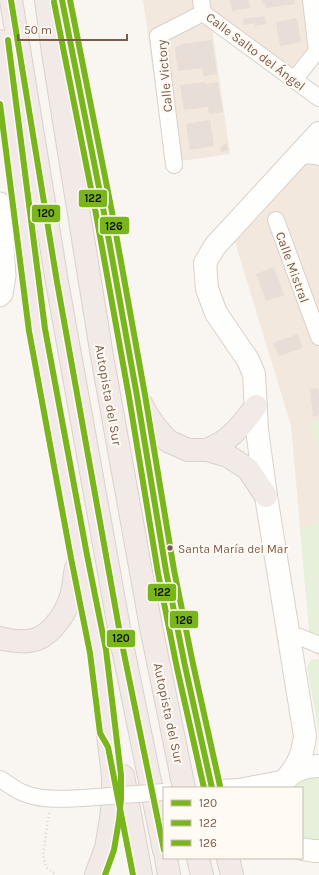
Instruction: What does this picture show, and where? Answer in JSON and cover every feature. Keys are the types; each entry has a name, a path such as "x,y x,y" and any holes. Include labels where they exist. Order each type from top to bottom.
{"highway":[{"path":"11,0 57,282 115,608 163,845"},
{"name":"Autopista del Sur","path":"46,0 53,53 102,356 150,619 184,787"},
{"path":"62,0 104,213 137,396 166,571 212,787"},
{"path":"0,41 37,330 98,652 108,731 113,776 112,812 106,848 96,875"},
{"path":"137,396 146,414 168,441 188,450 207,450 228,456 248,470 266,496"},
{"path":"207,450 229,438 256,406"},
{"path":"0,638 7,640 29,641 44,636 52,629 72,596 79,557"},
{"path":"108,731 116,744 141,875"},
{"path":"166,859 169,875"},
{"path":"198,859 202,875"},
{"path":"228,859 232,875"}],"main road":[{"path":"285,780 295,768 303,750 305,736 266,496 257,430 254,374 248,360 216,314 207,289 205,263 215,246 309,156 318,135"},
{"path":"305,736 319,756"},
{"path":"285,780 298,770 310,766 319,766"},
{"path":"303,849 319,851"}],"street":[{"path":"294,80 317,51 311,0"},
{"name":"Calle Salto del Ángel","path":"202,7 319,98"},
{"name":"Calle Victory","path":"174,165 158,36 202,7"},
{"path":"0,202 6,276 0,297"},
{"name":"Calle Mistral","path":"276,220 319,337"},
{"path":"289,636 300,637 319,645"},
{"path":"293,657 306,649 319,645"},
{"path":"0,779 20,792 38,798 51,800 163,792"},
{"path":"240,787 285,780"}],"path":[{"path":"51,800 43,855 46,867 55,874"}],"shaded area":[{"path":"143,0 319,0 319,43 287,80 212,28 230,154 166,163"},
{"path":"319,143 319,658 311,647 291,426 233,235"}],"green space":[{"path":"319,422 319,449 310,425"},
{"path":"319,521 319,635 309,631 300,529"},
{"path":"319,659 319,733 307,667 311,660"},
{"path":"319,774 319,839 306,839 303,838 303,787 289,787 300,777"}],"building":[{"path":"230,0 249,0 250,8 232,11"},
{"path":"262,0 295,0 295,4 266,8 265,3 262,4"},
{"path":"265,16 266,24 255,26 255,23 244,25 243,19"},
{"path":"297,18 301,42 280,46 276,22"},
{"path":"212,40 217,74 204,76 202,68 178,71 175,48 182,44"},
{"path":"205,82 205,84 218,82 223,112 209,114 208,107 184,110 180,85"},
{"path":"210,120 214,146 190,150 186,124"},
{"path":"227,143 228,151 221,152 220,149"},
{"path":"274,267 284,295 266,301 256,274"},
{"path":"298,334 303,348 279,356 273,343"},
{"path":"318,388 319,415 313,417 310,389"}],"transit line":[{"name":"120","path":"11,0 57,282 121,639 163,845"},
{"name":"120","path":"62,0 104,213 137,396 166,571 212,787"},
{"name":"126","path":"70,0 112,212 145,395 174,570 220,786"},
{"name":"122","path":"54,2 96,214 129,397 158,573 177,668 204,787"},
{"name":"126","path":"8,40 45,329 106,650 121,775 119,820 114,850 105,875"},
{"name":"122","path":"0,104 29,331 90,653 100,733 108,747 133,875"}],"place":[{"name":"Santa María del Mar","path":"170,548"}]}
